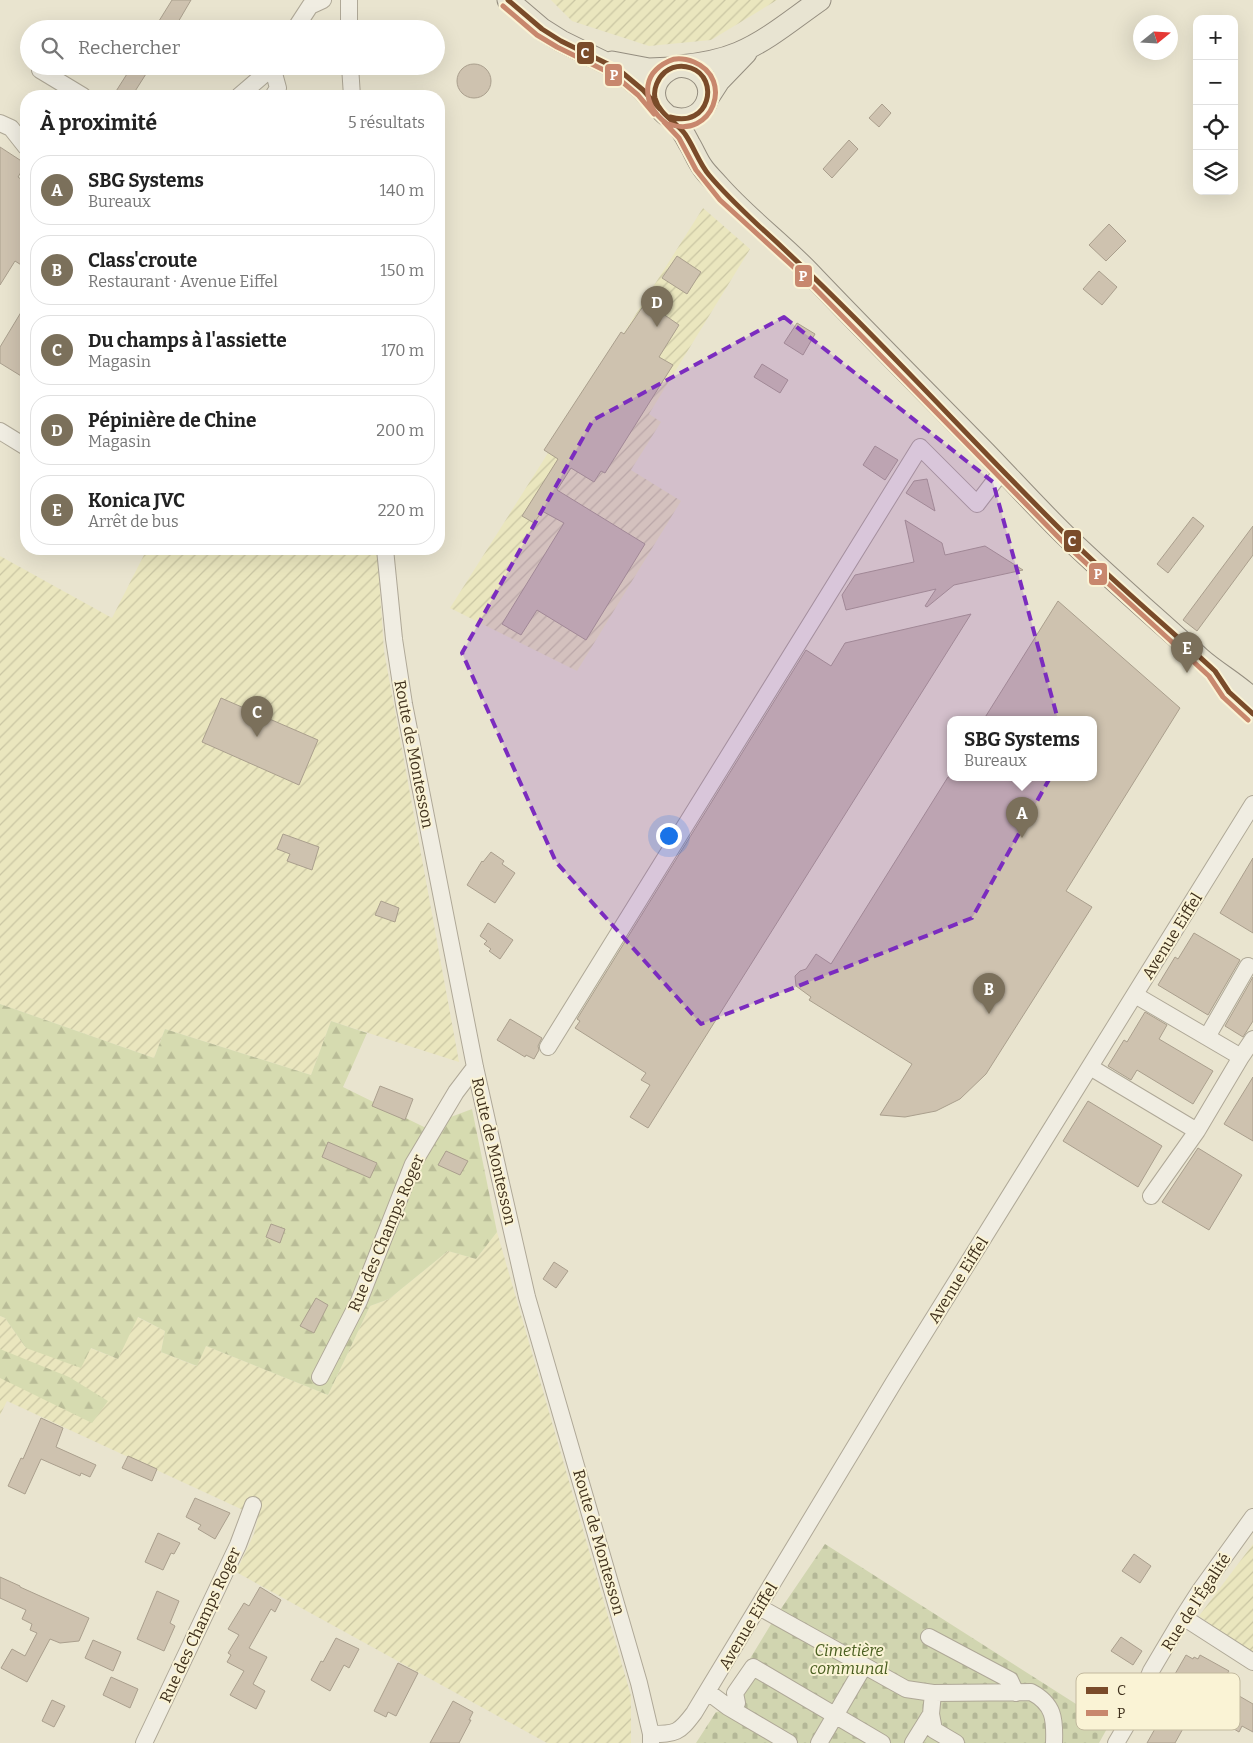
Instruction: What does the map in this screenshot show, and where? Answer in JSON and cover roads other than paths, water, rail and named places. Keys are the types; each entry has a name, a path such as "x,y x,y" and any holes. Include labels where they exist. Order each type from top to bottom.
{"main road":[{"path":"508,0 542,29 561,41 618,69 637,84 685,134 702,166 715,182 745,213 804,267 1068,538 1215,671 1237,684 1253,698"},
{"path":"602,60 650,69 704,63 728,57 757,43 820,0"},
{"path":"715,182 707,166 704,152 702,128 706,103 707,87 703,77 694,69 676,67 662,75 656,85 655,97 665,113 680,120 690,118 699,113 706,103 726,73 757,43"},
{"path":"1215,671 1229,692 1253,714"}],"street":[{"path":"301,20 310,6 323,0"},
{"path":"349,0 349,20"},
{"path":"48,75 73,90"},
{"path":"247,90 264,75"},
{"path":"274,75 278,88 277,90"},
{"path":"351,75 352,90"},
{"path":"0,122 11,128 20,139"},
{"path":"0,431 20,443"},
{"path":"548,1047 920,447 977,504 1003,470"},
{"name":"Route de Montesson","path":"386,555 394,639 404,704 475,1067 527,1297 640,1683 651,1739"},
{"name":"Avenue Eiffel","path":"651,1739 671,1734 684,1727 708,1692 894,1382 1253,804"},
{"path":"1207,1037 1248,966"},
{"path":"1135,994 1241,1057"},
{"path":"1151,1196 1197,1131 1253,1039"},
{"name":"Rue des Champs Roger","path":"320,1378 359,1301 412,1164 456,1092 475,1067"},
{"path":"1090,1068 1197,1131"},
{"name":"Rue des Champs Roger","path":"144,1743 238,1545 253,1505"},
{"name":"Rue de l'Égalité","path":"1150,1673 1199,1592 1253,1518"},
{"path":"759,1607 906,1689 933,1693 1031,1692 1043,1698 1050,1707 1055,1732 1054,1743"},
{"path":"1184,1617 1253,1662"},
{"path":"929,1637 1010,1680 1016,1692"},
{"path":"819,1743 864,1666"},
{"path":"733,1710 737,1703 735,1693 753,1667 882,1743"},
{"path":"708,1692 733,1710 789,1743"},
{"path":"933,1693 931,1714 934,1730 956,1743"},
{"path":"913,1743 931,1714"},
{"name":"Rue de l'Égalité","path":"1116,1743 1124,1730"}],"place":[{"name":"Pépinière de Chine","path":"657,327"},
{"name":"Konica JVC","path":"1187,673"},
{"name":"Du champs à l'assiette","path":"257,737"},
{"name":"SBG Systems","path":"1022,838"},
{"name":"Class'croute","path":"989,1014"}],"park label":[{"name":"Cimetière communal","path":"849,1659"}]}
